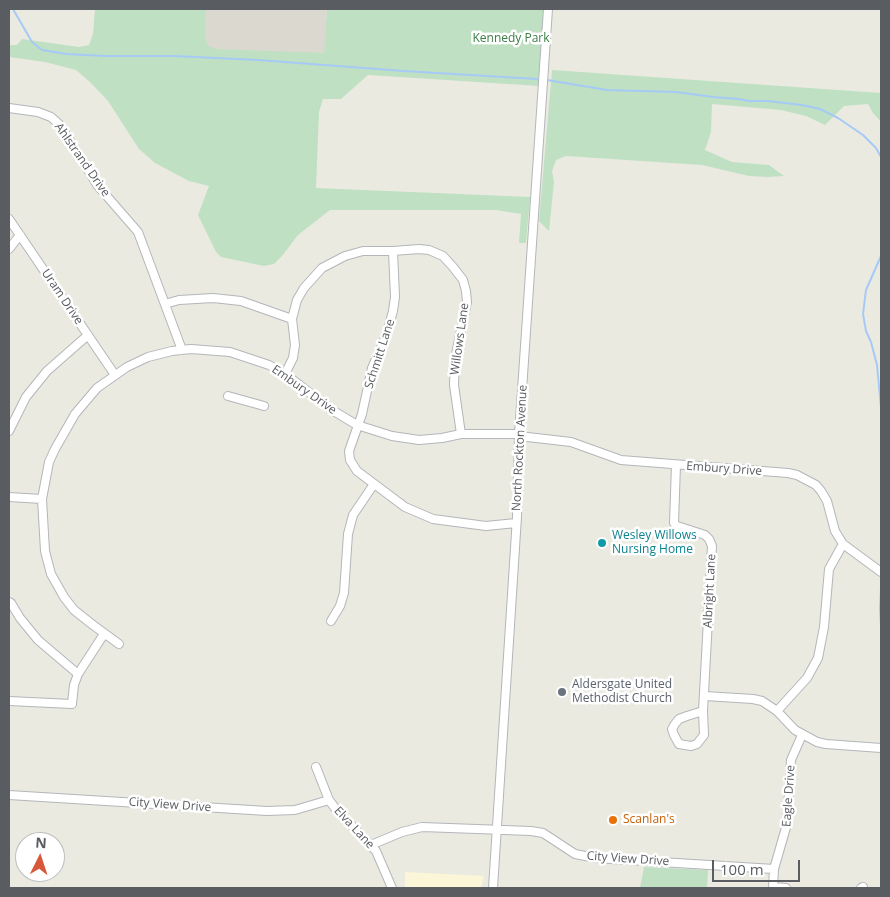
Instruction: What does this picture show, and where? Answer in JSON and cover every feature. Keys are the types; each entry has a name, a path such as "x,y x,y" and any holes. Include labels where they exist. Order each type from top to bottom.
{"street":[{"name":"North Rockton Avenue","path":"493,888 516,523 519,435 548,9"},
{"name":"Ahlstrand Drive","path":"9,108 38,112 51,117 60,125 98,186 138,232 182,350"},
{"name":"Uram Drive","path":"9,219 115,375"},
{"path":"9,249 20,235"},
{"name":"Willows Lane","path":"285,374 293,358 296,346 292,319 297,300 304,288 322,268 345,256 363,251 419,249 443,256 463,280 467,302 456,360 454,385 461,434"},
{"name":"Schmitt Lane","path":"374,484 356,471 350,460 349,451 362,414 372,368 386,336 393,311 395,298 392,251"},
{"path":"165,304 179,300 213,298 241,301 292,319"},
{"path":"9,431 26,397 47,370 88,336"},
{"name":"Embury Drive","path":"119,644 74,610 51,574 45,551 42,499 49,462 62,434 85,400 97,388 127,367 148,358 172,351 191,349 230,352 255,360 285,374 332,410 357,425 392,436 419,440 461,434 519,435 571,442 621,460 788,473 807,479 822,491 827,501 835,531 843,544 881,572"},
{"path":"228,396 264,406"},
{"name":"Albright Lane","path":"676,465 674,523 676,526 705,535 712,546 703,711 704,729 701,740 691,746 679,744 672,729 675,724 679,719 703,711"},
{"path":"331,621 340,606 344,593 348,534 353,515 374,484 405,507 433,519 486,526 516,523"},
{"path":"9,497 42,499"},
{"path":"777,711 807,678 818,658 824,627 829,569 843,544"},
{"path":"9,602 38,640 78,674"},
{"path":"9,701 72,704 74,685 78,674 104,634"},
{"path":"705,696 753,699 770,705 802,735 826,744 881,748"},
{"name":"Eagle Drive","path":"773,888 774,869 786,832 791,760 802,735"},
{"name":"Elva Lane","path":"316,767 329,800 346,822 376,851 392,888"},
{"name":"City View Drive","path":"9,795 267,811 295,810 329,800"},
{"name":"City View Drive","path":"371,845 422,826 531,831 543,834 575,854 596,858 774,869"},
{"path":"773,888 786,888"}],"shaded area":[{"path":"98,9 327,9 324,59 95,43"},
{"path":"405,872 484,876 481,888 405,888"}],"green space":[{"name":"Kennedy Park","path":"95,9 206,9 205,37 208,46 217,49 324,53 327,9 544,9 539,86 368,75 341,99 323,99 319,112 316,188 530,197 526,243 519,243 521,214 496,210 330,210 298,235 274,264 264,266 221,257 216,252 198,215 209,186 189,181 155,163 139,149 108,101 76,70 45,62 9,57 9,45 17,45 22,39 79,47 89,45 93,34"},
{"path":"552,70 881,93 881,122 868,104 844,106 825,125 806,116 781,110 712,104 711,132 705,150 732,162 769,165 784,176 749,176 702,165 566,156 556,160 552,171 554,182 549,231 539,221"},
{"path":"644,867 708,870 707,888 640,888"}],"waterway":[{"path":"13,9 32,42 42,50 66,54 258,60 537,79"},
{"path":"547,80 607,90 676,92 802,105 820,109 838,118 863,135 876,148 881,157"},
{"path":"881,256 866,290 863,314 866,331 877,365 881,408"},
{"path":"881,588 881,626"}],"place":[{"name":"Wesley Willows Nursing Home","path":"602,543"},
{"name":"Aldersgate United Methodist Church","path":"562,692"},
{"name":"Scanlan's","path":"613,820"}]}
